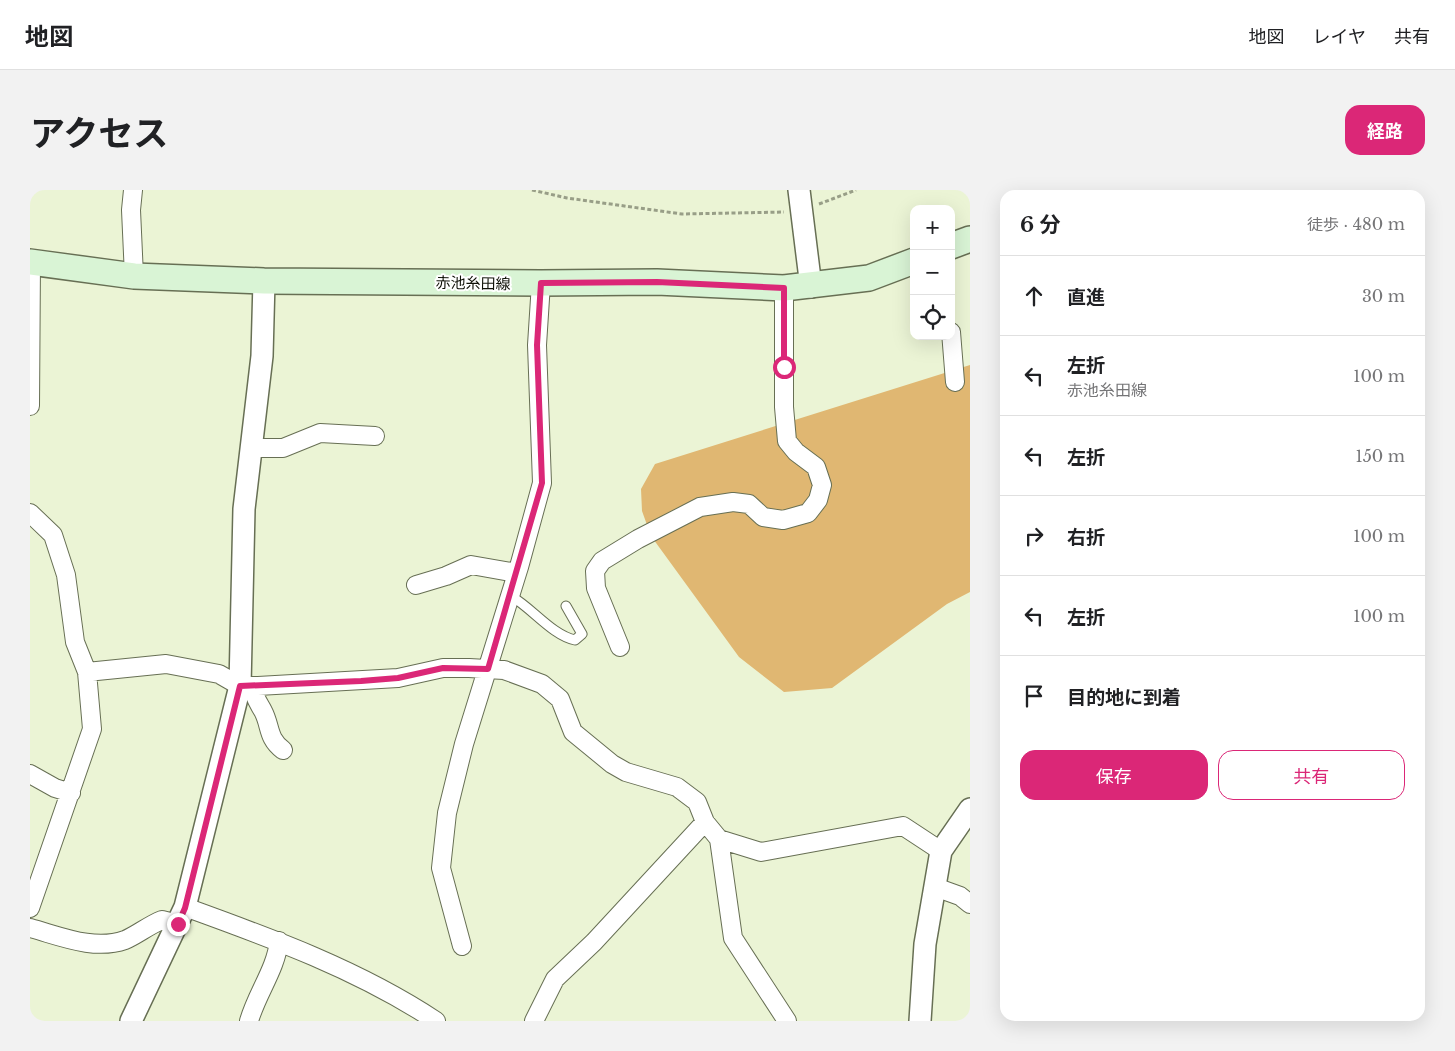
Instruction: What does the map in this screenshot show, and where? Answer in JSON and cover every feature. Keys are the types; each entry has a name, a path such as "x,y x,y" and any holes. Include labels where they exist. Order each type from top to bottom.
{"main road":[{"path":"955,245 970,239"},
{"name":"赤池糸田線","path":"31,262 134,276 264,281 657,282 784,288 811,287 869,278 910,263"}],"street":[{"path":"133,190 131,210 134,276"},
{"path":"801,200 811,287"},
{"path":"30,406 31,262"},
{"path":"132,1021 182,916 246,686 244,508 262,356 264,281"},
{"path":"462,946 441,868 446,813 464,744 517,573 542,483 537,345 541,283"},
{"path":"620,647 596,588 595,571 602,560 700,507 733,502 749,504 762,517 783,520 808,512 818,500 822,485 816,467 796,452 787,441 784,407 784,288"},
{"path":"952,340 955,382"},
{"path":"250,448 283,448 320,432 375,436"},
{"path":"30,513 52,535 66,575 75,642 87,672 92,729 30,908"},
{"path":"416,585 446,576 470,565 517,573"},
{"path":"87,672 166,664 219,674 246,686 389,679 443,668 488,669 504,670 542,684 560,699 573,732 612,764 626,772 677,788 697,802 706,822 719,839 733,938 788,1021"},
{"path":"246,686 264,712 268,731 276,745 283,750"},
{"path":"30,774 55,788 71,793"},
{"path":"920,1021 925,944 940,851 970,809"},
{"path":"534,1021 555,979 594,942 706,822"},
{"path":"719,839 761,852 903,826 940,851"},
{"path":"935,887 960,896 970,904"},
{"path":"30,928 82,942 103,945 125,940 162,920 182,916 279,941 399,996 436,1021"},
{"path":"250,1021 254,1002 277,957 279,941"}],"lane":[{"path":"510,596 527,605 562,637 575,640 582,634 566,606"}],"path":[{"path":"532,190 567,198 682,214 801,200 856,190"}],"shaded area":[{"path":"970,365 970,592 947,604 832,688 784,692 739,657 651,536 642,511 641,489 655,464"}],"route":[{"path":"178,924 185,908 218,783 240,686 398,678 443,668 488,669 519,568 542,483 537,345 541,283 657,282 784,288 784,367"}]}
